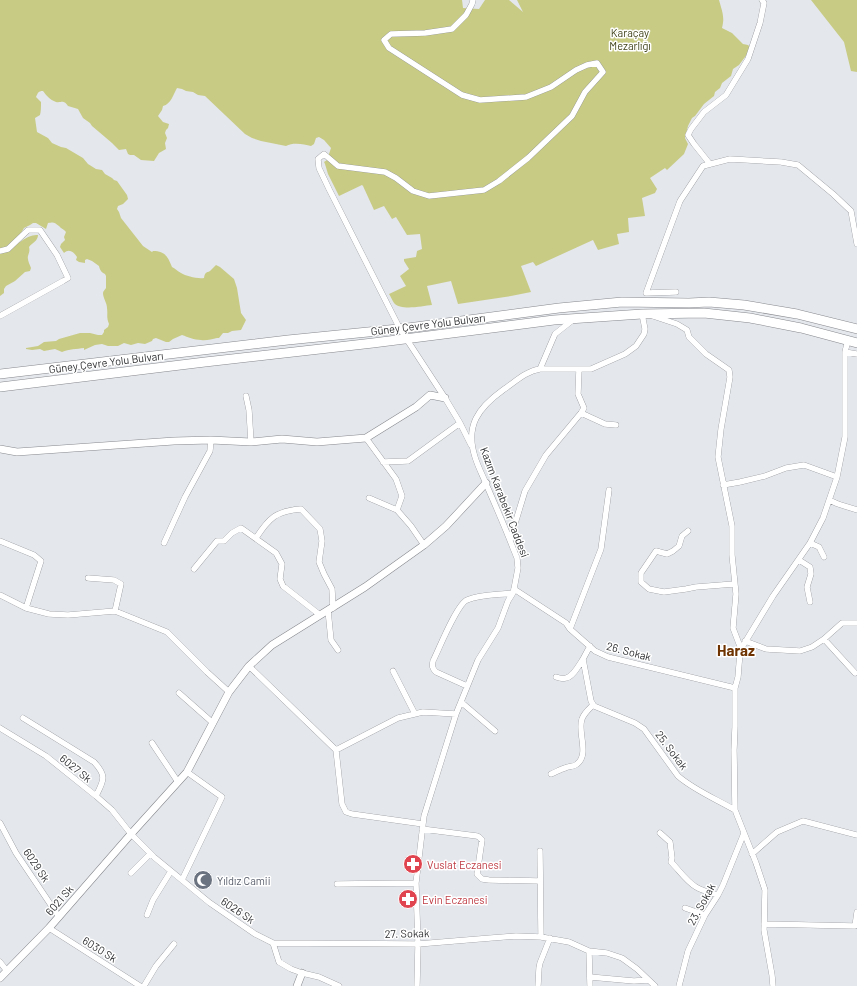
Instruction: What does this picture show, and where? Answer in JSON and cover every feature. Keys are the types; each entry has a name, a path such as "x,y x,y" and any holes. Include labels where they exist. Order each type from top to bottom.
{"highway":[{"name":"Güney Çevre Yolu Bulvarı","path":"0,374 288,340 400,329 559,308 622,302 709,302 796,314 857,328"},
{"name":"Güney Çevre Yolu Bulvarı","path":"0,387 576,318 642,314 704,313 750,318 801,328 857,343"}],"street":[{"path":"473,0 466,15 452,29 425,33 391,34 384,40 389,48 462,96 480,100 526,97 551,87 576,70 587,65 597,63 603,72 585,92 572,116 528,158 499,181 484,190 429,196 413,191 396,178 385,172 338,166 324,154 318,159 319,168 329,189 400,329 445,398 473,449"},
{"path":"710,164 688,135 704,112 726,95 748,59 760,23 764,3 762,0"},
{"path":"676,292 646,293 680,200 703,166 710,164 730,159 781,162 798,165 851,211 857,244"},
{"path":"0,251 8,249 28,230 40,230 57,255 68,278 0,316"},
{"path":"642,314 666,320 687,330 689,337 706,354 729,370 730,377 718,457 732,526 732,555 736,594 733,628 741,649"},
{"name":"Kazım Karabekir Caddesi","path":"417,986 418,944 416,883 424,816 456,714 478,660 498,628 508,601 514,591 517,574 518,564 510,540 475,458 471,440 477,416 481,409 492,398 527,373 540,369 590,369 625,354 639,342 644,334 645,329 642,314"},
{"path":"540,369 555,334 576,318"},
{"path":"773,986 764,924 765,890 735,810 735,688 738,677 741,649 773,596 810,543 823,518 837,477 845,437 845,352 848,340"},
{"path":"845,352 857,354"},
{"path":"510,540 525,490 546,455 584,408 578,394 580,369"},
{"path":"0,449 17,452 211,440 251,442 282,439 317,442 366,438 416,407 430,395 445,398"},
{"path":"246,396 249,410 251,442"},
{"path":"581,413 605,424 616,425"},
{"path":"383,462 408,461 460,424"},
{"path":"366,438 396,478 402,496 397,510"},
{"path":"164,543 185,497 210,450 211,440"},
{"path":"723,485 765,476 786,468 804,465 837,477"},
{"name":"6021 Sk","path":"0,978 59,917 186,772 229,692 249,666 272,645 365,587 424,545 446,526 486,483"},
{"path":"570,629 601,549 609,490"},
{"path":"370,498 397,510 411,526 424,545"},
{"path":"829,500 857,510"},
{"path":"256,538 266,523 279,514 301,509 320,529 322,541 319,562 332,589 330,609 331,640 338,650"},
{"path":"194,569 217,541 224,541 232,533 242,528 276,552 282,564 280,579 283,586 320,615"},
{"path":"688,531 682,536 679,546 673,551 667,554 656,551 641,573 641,582 649,589 664,592 696,587 734,584"},
{"path":"0,542 34,555 41,561 26,608"},
{"path":"810,543 819,546 824,557"},
{"path":"799,560 810,567 811,574 807,588 810,602"},
{"path":"88,578 114,580 121,584 115,611"},
{"path":"467,686 436,672 432,665 458,609 466,600 514,591"},
{"name":"26. Sokak","path":"514,591 566,623 570,629 595,651 608,657 735,688"},
{"path":"0,595 26,608 49,614 68,615 115,611 167,632 206,672 229,692"},
{"path":"745,641 766,649 800,651 812,647 842,623 857,623"},
{"path":"824,638 855,673"},
{"path":"556,677 568,677 577,668 590,646"},
{"path":"551,774 564,768 576,765 581,760 583,751 581,720 584,714 593,705 583,659"},
{"path":"249,666 336,750 342,804 346,812 477,836 482,840 477,874 480,877 485,880 540,881"},
{"path":"393,671 415,714"},
{"path":"179,694 213,723"},
{"path":"461,702 495,732"},
{"name":"25. Sokak","path":"593,705 635,723 644,729 678,776 703,793 735,810"},
{"path":"336,750 398,718 423,712 456,714"},
{"path":"24,718 94,762 102,770 103,782 96,796"},
{"name":"6027 Sk","path":"0,728 46,756 96,796 112,810 131,834"},
{"path":"152,743 178,782"},
{"path":"182,880 222,796 186,772"},
{"path":"752,854 777,832 803,821 857,835"},
{"name":"6029 Sk","path":"0,823 16,853 59,917"},
{"path":"660,833 670,842 671,862 680,872 698,888 718,895"},
{"name":"23. Sokak","path":"679,986 688,951 705,915 718,895 744,833"},
{"name":"6026 Sk","path":"131,834 150,854 210,903 255,934 273,943"},
{"path":"540,851 541,937"},
{"path":"131,872 150,854"},
{"path":"147,915 153,900 171,871"},
{"path":"337,884 416,883"},
{"path":"685,908 705,915"},
{"path":"764,924 856,926 857,912"},
{"name":"6030 Sk","path":"49,928 140,986"},
{"name":"27. Sokak","path":"273,943 418,944 497,937 523,936 550,938 569,942 589,951 607,953 622,958 638,969 654,986"},
{"path":"538,986 540,963 550,938"},
{"path":"273,943 279,962 291,969 319,977 339,986"},
{"path":"144,986 156,966 174,944"},
{"path":"589,951 590,986"},
{"path":"0,962 7,971"},
{"path":"297,986 302,973"},
{"path":"590,977 634,981 648,980"}],"green space":[{"name":"Karaçay Mezarlığı","path":"0,0 462,0 463,8 479,9 485,0 509,0 523,12 517,0 719,0 723,17 722,28 732,33 743,44 750,47 748,53 739,65 733,69 731,76 722,83 720,88 715,92 714,96 704,104 692,118 685,138 688,144 684,154 667,170 665,168 650,178 657,189 655,193 642,198 645,216 628,218 629,232 617,234 619,244 598,250 593,240 536,266 533,262 521,266 531,292 458,304 451,281 427,286 432,305 412,307 401,307 397,305 394,303 389,294 406,286 400,276 409,269 404,259 416,257 417,251 422,249 420,234 407,235 396,217 392,219 384,206 374,210 362,185 339,196 324,162 327,160 331,148 319,137 316,138 314,144 311,146 295,144 286,146 252,138 245,134 205,96 177,88 170,101 163,106 158,116 163,122 169,124 165,133 167,138 165,143 166,149 159,153 154,161 141,160 134,155 128,154 126,149 119,150 83,118 78,109 68,106 64,102 56,102 48,97 43,91 40,91 36,97 41,102 40,115 35,118 37,132 48,138 52,143 66,148 83,158 88,164 96,169 102,170 105,174 117,181 127,195 128,199 123,204 118,206 117,209 121,218 143,246 152,252 157,251 163,253 172,267 186,275 195,278 204,278 206,273 216,265 234,279 241,313 246,320 241,330 223,333 219,338 207,340 196,340 182,335 169,342 156,338 145,344 138,343 131,345 124,343 118,346 108,346 102,344 95,345 84,350 84,348 62,352 55,349 44,351 40,349 32,350 26,348 38,346 44,342 56,341 80,333 102,335 109,324 107,318 107,306 103,293 106,288 106,276 101,271 99,266 92,261 87,259 85,260 85,263 79,262 76,260 77,257 73,252 68,251 64,253 60,247 65,240 64,237 66,232 56,224 53,222 48,223 46,229 36,223 33,223 24,228 15,243 17,244 24,239 38,235 36,240 29,247 28,261 31,268 30,271 25,272 15,281 6,286 4,293 0,296"},
{"path":"811,0 857,0 857,72 851,71 844,42"}],"place":[{"name":"Vuslat Eczanesi","path":"413,864"},
{"name":"Yıldız Camii","path":"203,880"},
{"name":"Evin Eczanesi","path":"408,899"}],"district":[{"name":"Haraz","path":"736,650"}]}
